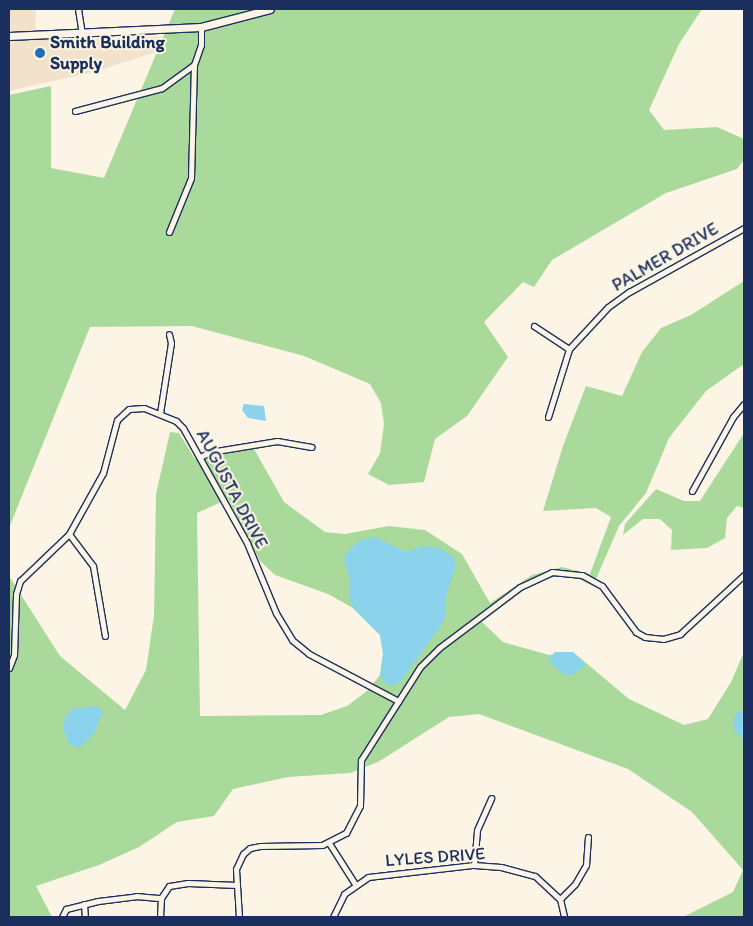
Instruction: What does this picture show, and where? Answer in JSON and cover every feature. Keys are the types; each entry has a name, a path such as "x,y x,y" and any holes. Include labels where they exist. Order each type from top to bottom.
{"main road":[{"path":"9,36 201,27 270,9"}],"street":[{"path":"78,9 82,33"},
{"path":"169,232 191,178 194,65 201,45 201,27"},
{"path":"75,111 162,88 194,65"},
{"name":"PALMER DRIVE","path":"548,417 569,349 608,307 629,292 744,228"},
{"path":"534,326 569,349"},
{"path":"160,413 171,343 169,334"},
{"path":"692,491 733,417 744,404"},
{"name":"AUGUSTA DRIVE","path":"9,668 14,655 16,594 20,581 69,534 103,473 117,420 122,413 137,407 160,413 183,428 247,544 276,613 292,640 309,654 398,701"},
{"path":"200,457 210,452 277,441 311,447"},
{"path":"69,534 93,566 105,636"},
{"path":"239,917 236,885 237,862 250,848 329,843 338,840 354,822 360,806 361,760 420,667 439,648 520,588 543,575 564,571 592,579 602,586 636,632 645,637 663,639 680,634 744,575"},
{"path":"474,866 477,830 491,798"},
{"path":"564,917 560,899 575,884 586,865 588,837"},
{"path":"329,843 355,884 344,894 333,917"},
{"name":"LYLES DRIVE","path":"355,884 386,873 474,866 501,867 535,876 560,899"},
{"path":"160,917 161,898 166,888 175,884 236,885"},
{"path":"62,917 66,909 84,904 136,896 161,898"},
{"path":"84,904 85,917"}],"shaded area":[{"path":"9,9 36,9 35,40 171,36 171,47 94,72 9,91"}],"green space":[{"path":"175,9 702,9 679,44 649,110 664,130 717,127 744,139 744,160 737,169 666,193 552,260 534,287 523,282 484,322 508,357 467,416 435,439 424,482 389,485 368,474 380,453 384,424 381,403 370,384 304,356 192,326 90,327 9,528 9,95 51,86 51,168 104,178"},
{"path":"744,281 744,364 706,391 669,438 646,493 619,526 593,586 579,579 559,575 529,586 482,622 503,642 549,655 573,652 629,699 684,725 708,719 731,682 744,652 744,917 683,917 733,892 743,870 692,812 628,769 479,714 449,717 378,762 350,773 288,777 233,789 214,816 177,822 139,847 99,865 36,886 52,917 9,917 9,576 60,656 125,710 146,670 154,615 156,494 170,432 179,433 195,459 254,449 284,502 325,532 345,534 389,526 425,530 462,554 490,603 532,575 562,567 590,574 611,517 596,508 543,511 563,446 586,386 622,396 642,352 661,328 691,315","holes":["228,499 260,561 275,575 328,594 353,608 380,635 383,654 380,675 367,691 347,706 321,715 200,716 197,513"]},
{"path":"744,433 744,508 737,506 727,518 725,538 707,548 671,550 672,530 660,519 643,519 623,535 625,524 656,489 684,501 700,501"}],"water":[{"path":"244,404 264,406 266,421 248,418 242,410"},
{"path":"375,537 405,552 423,546 439,548 453,557 456,564 446,597 446,615 440,627 400,682 392,686 383,682 380,675 383,654 380,635 353,608 349,597 349,576 344,560 345,554 359,541"},
{"path":"555,652 573,652 586,665 573,675 563,674 548,660"},
{"path":"96,706 103,712 94,734 79,748 70,745 63,729 65,717 73,709"},
{"path":"737,712 744,712 744,739 735,732 733,721"}],"place":[{"name":"Smith Building Supply","path":"40,53"}]}
